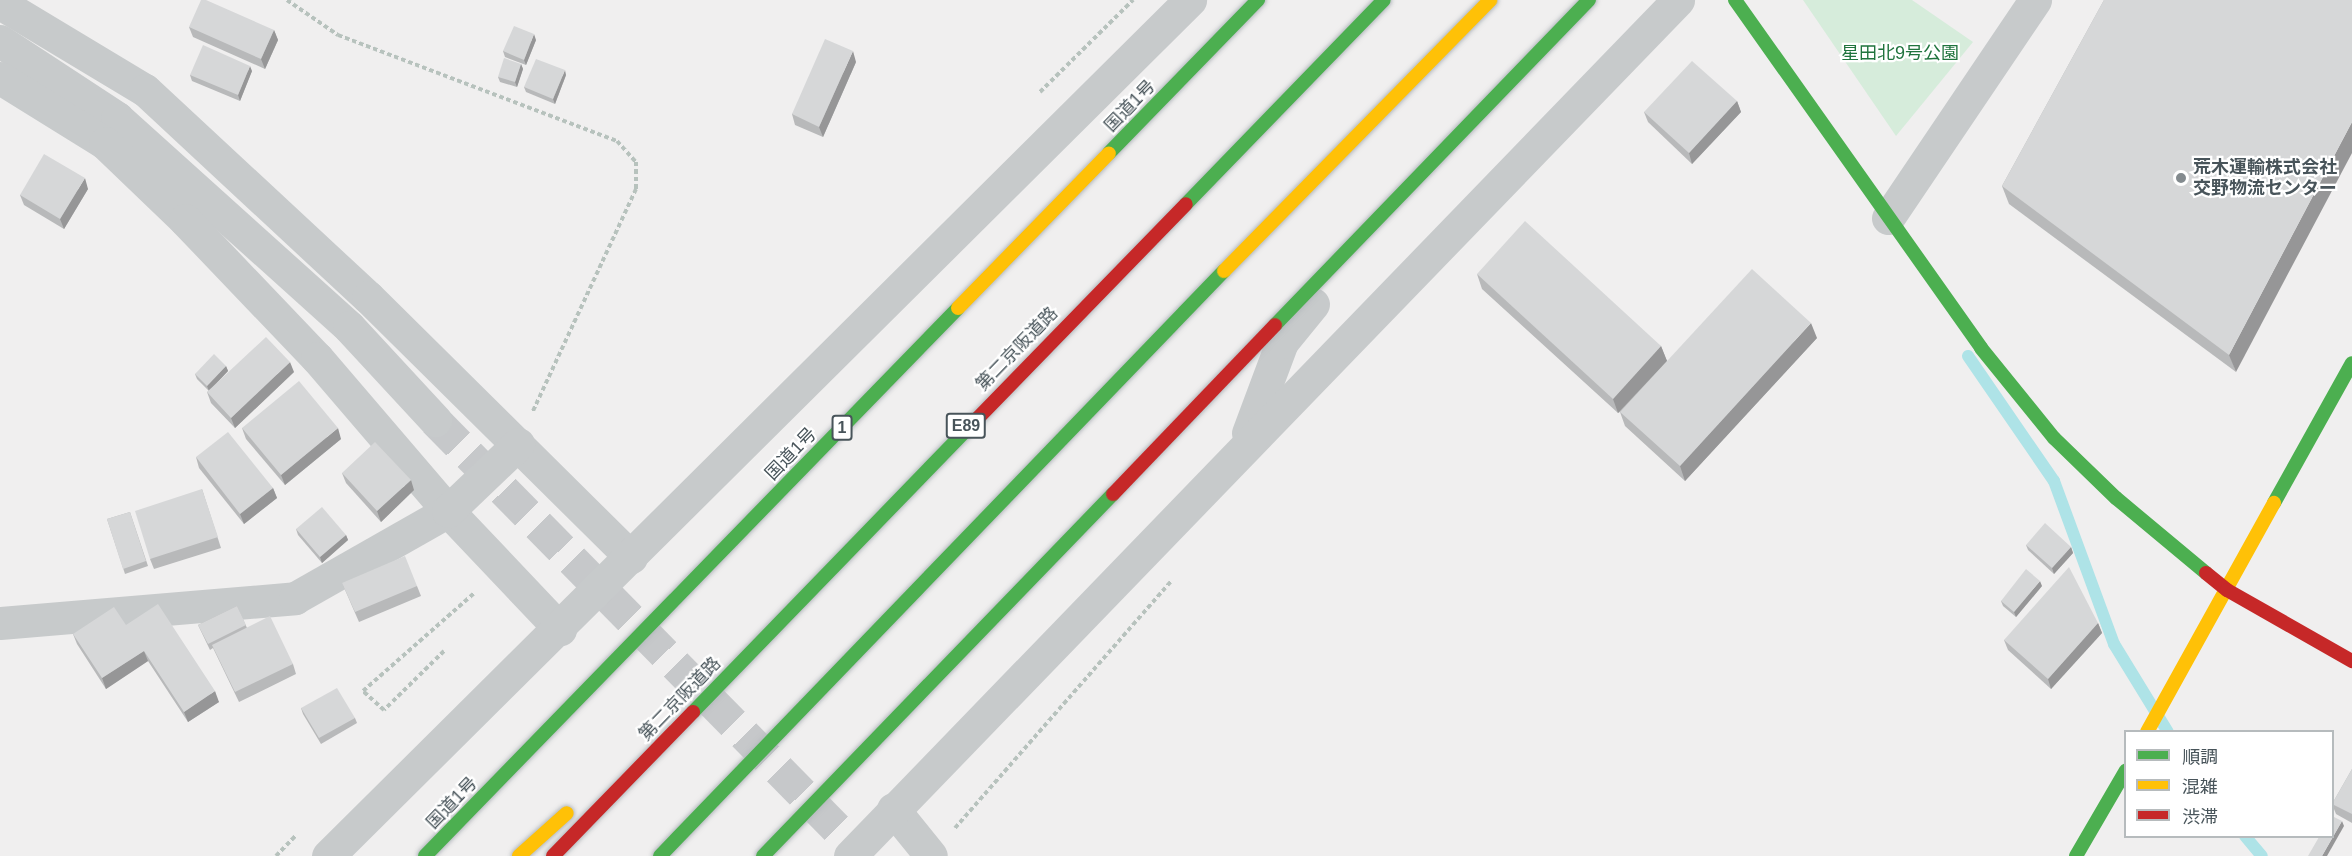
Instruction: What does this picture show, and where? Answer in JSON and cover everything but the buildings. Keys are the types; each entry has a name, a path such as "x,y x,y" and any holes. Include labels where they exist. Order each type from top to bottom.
{"main road":[{"name":"国道1号","path":"425,856 1258,0"},
{"name":"第二京阪道路","path":"553,856 1384,0"},
{"path":"660,856 1017,483 1490,0"},
{"path":"763,856 1589,0"},
{"path":"1735,0 1981,348 2054,438 2116,498 2227,590 2352,661"},
{"path":"2148,730 2351,368"},
{"path":"608,777 766,636"},
{"path":"742,792 828,683"},
{"path":"2076,856 2124,773"},
{"path":"519,856 581,801"}],"street":[{"path":"328,856 560,629 1190,0"},
{"path":"850,856 1243,446 1678,0"},
{"path":"1888,218 2035,0"},
{"path":"0,3 145,90 368,297 631,557"},
{"path":"0,41 117,118 349,327 435,420"},
{"path":"0,78 105,143 185,220 317,358 447,511 560,629"},
{"path":"1243,446 1282,342 1420,176"},
{"path":"0,623 295,598 447,511 518,444"},
{"path":"893,809 931,856"}],"path":[{"path":"287,0 338,35 617,141 636,162 636,189 518,444"},
{"path":"444,651 384,710 363,691 479,589"}],"green space":[{"name":"星田北9号公園","path":"1803,0 1912,0 1973,42 1896,136"}],"waterway":[{"path":"1968,356 2054,481 2114,644 2167,730"},
{"path":"2247,838 2262,856"}],"tunnel":[{"path":"435,420 864,856"}],"traffic: fast":[{"path":"1109,153 1258,0"},
{"path":"1186,204 1384,0"},
{"path":"1275,325 1589,0"},
{"path":"1735,0 1981,348 2054,438 2116,498 2206,573"},
{"path":"660,856 1224,271"},
{"path":"425,856 958,308"},
{"path":"2274,503 2352,363"},
{"path":"693,712 978,418"},
{"path":"763,856 1113,494"},
{"path":"2076,856 2124,773"}],"traffic: slow":[{"path":"1224,271 1490,0"},
{"path":"958,308 1109,153"},
{"path":"2148,730 2274,503"},
{"path":"519,856 567,813"}],"traffic: jam":[{"path":"978,418 1186,204"},
{"path":"1113,494 1275,325"},
{"path":"2206,573 2227,590 2352,661"},
{"path":"553,856 693,712"}],"place":[{"name":"荒木運輸株式会社 交野物流センター","path":"2181,178"}]}
